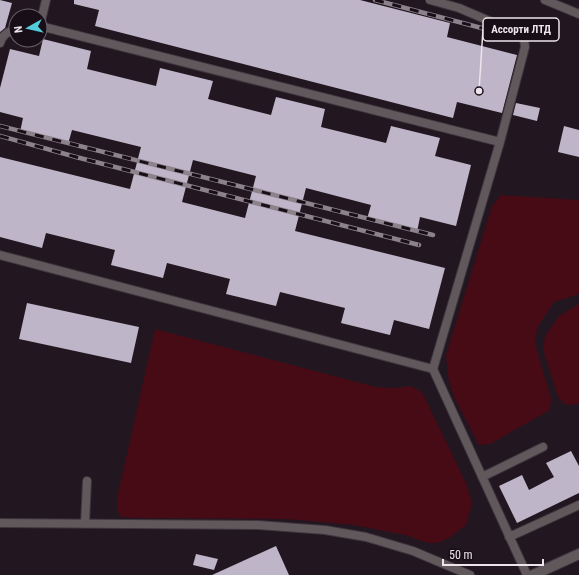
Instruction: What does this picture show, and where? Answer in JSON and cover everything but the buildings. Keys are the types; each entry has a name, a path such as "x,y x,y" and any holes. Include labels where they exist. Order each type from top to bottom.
{"street":[{"path":"533,575 579,554"}],"lane":[{"path":"430,0 459,8 520,34 524,39 526,47 500,142 433,369 527,575"},
{"path":"545,0 579,14"},
{"path":"48,27 500,142"},
{"path":"0,43 1,39 8,32"},
{"path":"0,255 433,369"},
{"path":"482,477 543,447"},
{"path":"85,524 87,481"},
{"path":"509,537 579,505"},
{"path":"0,523 258,525 325,530 366,538 413,551 470,575"}],"shaded area":[{"path":"501,195 579,200 579,294 554,302 537,328 535,344 551,398 550,410 490,444 479,445 454,397 448,377 446,355 492,206"},
{"path":"579,304 579,403 572,405 564,404 558,397 543,350 545,336 559,316"},
{"path":"155,329 376,387 396,388 410,386 422,392 466,483 472,503 466,525 449,538 437,543 428,543 405,535 354,525 287,519 121,517 117,510 117,498"}],"railway":[{"path":"375,0 493,31"},
{"path":"0,126 433,235"},
{"path":"0,136 419,245"}],"place":[{"name":"Ассорти ЛТД","path":"479,91"}]}
